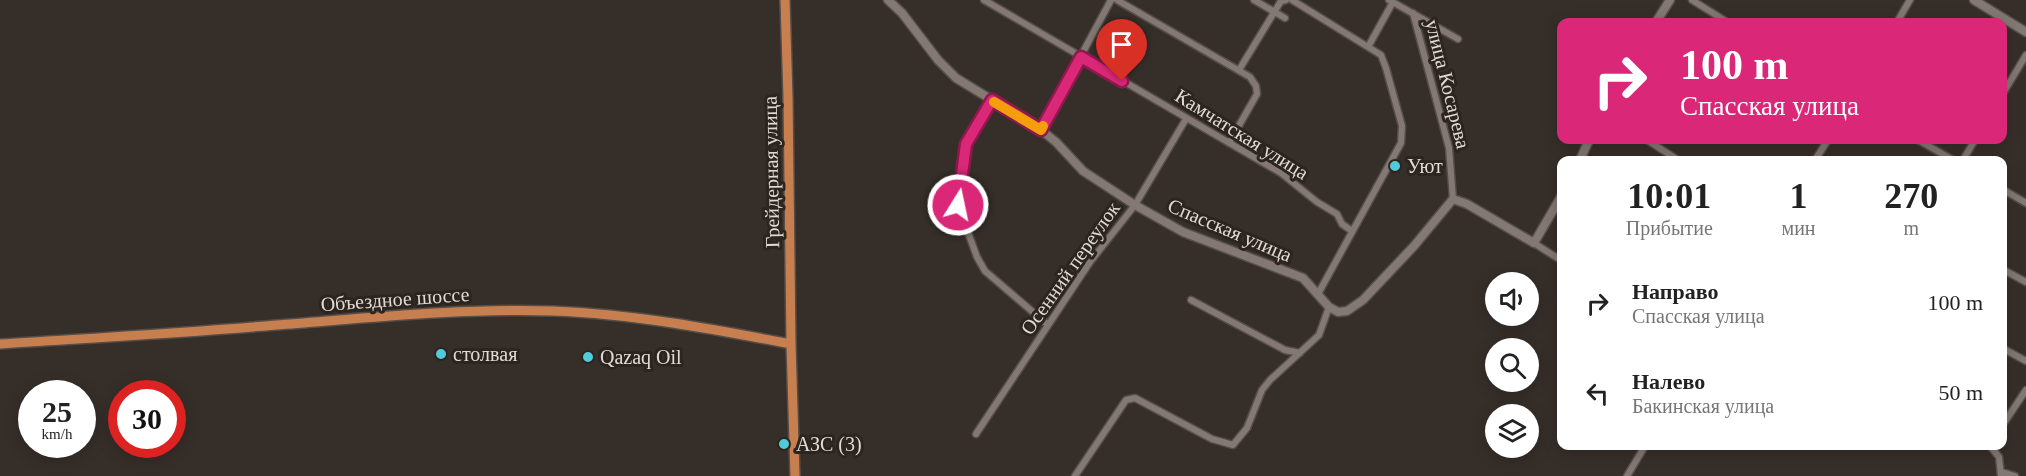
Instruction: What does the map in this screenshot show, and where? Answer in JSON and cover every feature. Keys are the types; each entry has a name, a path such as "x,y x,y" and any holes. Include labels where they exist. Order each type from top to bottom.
{"main road":[{"name":"Грейдерная улица","path":"785,0 795,476"},
{"name":"Объездное шоссе","path":"0,344 494,310 630,317 791,344"}],"street":[{"name":"Спасская улица","path":"888,0 902,13 938,60 956,78 1041,130 1056,142 1083,171 1135,205 1183,232 1303,278 1329,307"},
{"name":"Камчатская улица","path":"984,0 1281,173 1317,202 1337,214 1342,224 1352,231"},
{"path":"1041,130 1111,0"},
{"path":"1117,0 1250,77 1256,86 1257,94 1229,143"},
{"path":"1254,0 1285,18"},
{"path":"1239,70 1281,1 1286,0"},
{"path":"1293,0 1381,55 1402,126 1401,143 1318,294"},
{"path":"1659,18 1670,0"},
{"path":"1692,0 1721,18"},
{"path":"1899,18 1910,0"},
{"path":"1974,0 2003,18"},
{"path":"1368,47 1391,1 1458,39"},
{"name":"улица Косарева","path":"1413,13 1449,148 1453,199"},
{"path":"2007,20 2026,32"},
{"path":"2007,87 2026,55"},
{"path":"992,100 966,144 958,205 977,257 985,271 1048,325"},
{"name":"Осенний переулок","path":"976,434 1090,262 1135,205 1186,119"},
{"path":"1653,144 1672,156"},
{"path":"1925,144 1946,156"},
{"path":"2007,192 2026,203"},
{"path":"1075,476 1126,400 1135,398 1212,439 1233,445 1246,428 1262,390 1319,335 1329,307 1338,312 1347,311 1363,300 1414,246 1453,199 1467,204 1557,258"},
{"path":"1534,243 1557,204"},
{"path":"2007,272 2026,282"},
{"path":"1191,300 1285,350 1300,352"},
{"path":"2007,351 2026,361"},
{"path":"2007,418 2026,390"},
{"path":"1627,476 1643,450"},
{"path":"1993,450 1999,458 2001,474 2015,476"}],"slow traffic":[{"path":"994,102 1041,130 1043,126"}],"place":[{"name":"Уют","path":"1395,166"},
{"name":"столвая","path":"441,354"},
{"name":"Qazaq Oil","path":"588,357"},
{"name":"АЗС (3)","path":"784,444"}],"route":[{"path":"958,205 966,144 992,100 1041,130 1081,57 1122,81"}]}
